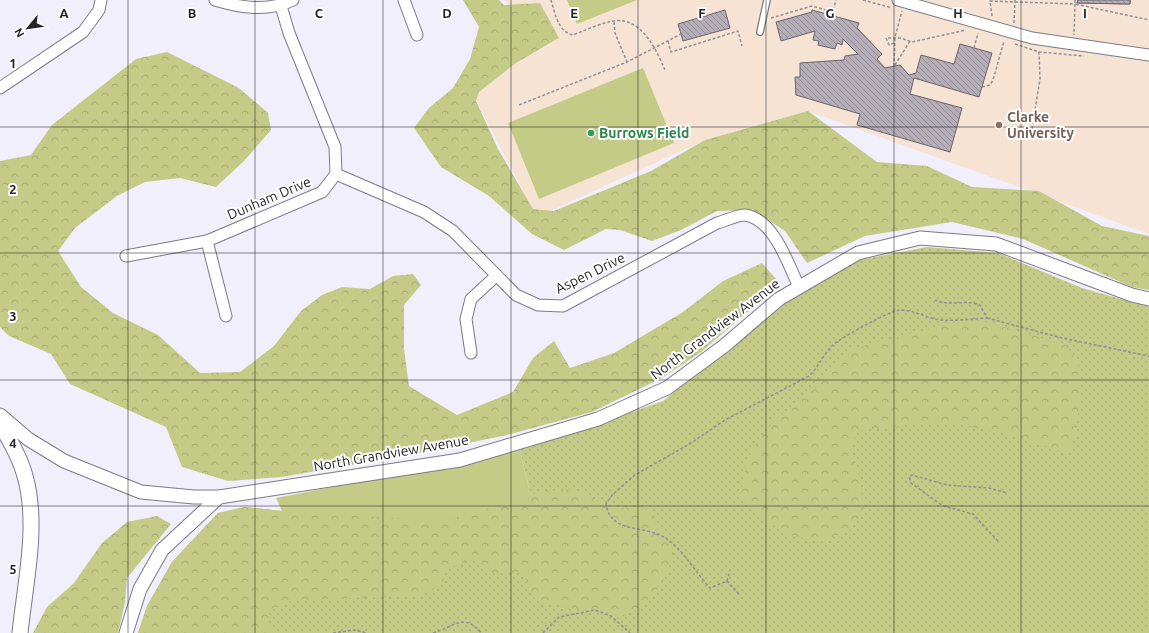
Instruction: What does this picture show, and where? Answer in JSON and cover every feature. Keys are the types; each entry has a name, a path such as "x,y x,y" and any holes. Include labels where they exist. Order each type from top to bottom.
{"main road":[{"path":"0,424 12,443 25,476 32,522 20,633"}],"street":[{"path":"0,88 83,32 99,10 101,0"},
{"path":"215,0 250,8 281,6 293,0"},
{"path":"404,0 417,35"},
{"path":"898,0 1032,38 1149,55"},
{"path":"281,6 289,34 335,147 336,174"},
{"name":"Dunham Drive","path":"126,256 207,241 322,192 336,174"},
{"name":"Aspen Drive","path":"336,174 424,212 453,231 516,295 538,305 563,306 718,223 744,215 766,224 781,248 799,287"},
{"name":"North Grandview Avenue","path":"0,415 28,439 64,461 140,492 194,497 219,497 460,460 598,418 667,388 724,346 779,299 858,253 920,238 996,244 1132,295 1149,299"},
{"path":"207,241 226,316"},
{"path":"470,353 466,320 472,299 496,276"},
{"path":"126,633 140,589 162,550 219,497"}],"lane":[{"path":"760,32 767,0"}],"path":[{"path":"551,0 561,28 568,34 573,35 613,22 624,21 637,28 656,48 665,70"},
{"path":"832,15 836,0"},
{"path":"863,0 880,5 881,0"},
{"path":"987,15 992,16 990,0 1075,4 1149,20"},
{"path":"1074,0 1074,35"},
{"path":"1014,23 1015,1"},
{"path":"763,20 812,6 833,12"},
{"path":"902,11 894,43 894,66 910,42"},
{"path":"613,22 615,33 627,62"},
{"path":"894,43 889,44 886,38 895,37 910,42 966,30"},
{"path":"668,41 671,52 738,31 742,46"},
{"path":"519,105 627,62 681,34"},
{"path":"974,48 978,34"},
{"path":"982,87 990,85 1004,41"},
{"path":"1032,129 1040,79 1039,52"},
{"path":"935,300 947,303 971,301 980,305 987,318"},
{"path":"727,581 710,588 671,541 658,534 612,521 607,513 606,504 612,495 635,475 691,443 725,420 809,376 817,368 823,356 833,344 887,313 898,310 907,310 936,320 987,318 1062,338 1149,356"},
{"path":"998,541 974,514 943,506 911,483 909,477 912,475 947,485 989,488 1007,493"},
{"path":"727,581 729,574"},
{"path":"727,581 739,594"},
{"path":"543,633 559,617 595,610 611,616 630,633"},
{"path":"433,633 466,621 473,624 481,633"},
{"path":"333,633 355,630 366,633"}],"shaded area":[{"name":"Clarke University","path":"503,0 1149,0 1149,234 808,111 705,140 537,217 476,101 479,92 516,63 559,39"}],"green space":[{"path":"463,0 499,0 504,5 540,3 559,38 516,63 479,92 476,101 498,149 533,209 554,211 651,171 705,140 808,111 877,162 927,166 972,187 1039,191 1102,226 1149,236 1149,290 1132,287 1023,239 952,222 865,236 807,263 785,231 753,210 717,211 681,230 652,241 620,230 606,229 564,250 532,234 489,196 441,167 414,128 429,108 453,88 470,59 479,27"},
{"path":"567,0 637,0 577,24"},
{"path":"167,52 239,88 268,113 271,130 244,161 216,187 180,178 145,182 117,196 75,228 58,251 81,287 113,313 158,335 200,373 240,372 274,346 301,311 322,295 342,287 370,289 393,276 413,274 421,285 404,305 404,349 409,386 457,415 513,392 533,358 554,341 570,368 614,353 683,312 723,281 762,263 777,280 766,296 701,352 662,378 592,412 507,435 430,451 282,477 228,481 182,467 166,427 70,384 51,354 9,336 0,327 0,161 31,155 52,125 136,59"},
{"name":"Burrows Field","path":"643,68 674,143 539,199 508,123"},
{"path":"927,247 998,253 1082,288 1149,307 1149,633 138,633 147,606 172,562 218,513 245,507 282,511 531,497 520,450 663,401 785,304 859,260"},
{"path":"971,318 1067,345 1079,367 1080,396 1076,435 1069,453 994,431 948,423 913,424 857,431 850,450 860,479 865,512 850,530 821,542 786,534 763,519 741,494 746,462 756,444 776,419 815,388 852,349"},
{"path":"520,450 531,497 443,521 282,511 276,498"},
{"path":"575,489 609,506 651,510 673,553 662,584 642,606 621,617 536,601 522,572 495,574 472,559 447,569 442,584 421,596 294,600 271,609 268,620 275,633 138,633 147,606 172,562 218,513 245,507 282,511 469,507 547,491"},
{"path":"157,516 171,524 127,578 125,603 118,633 33,633 47,607 74,583 102,543 127,522"}],"building":[{"path":"1078,0 1130,0 1130,4 1077,3"},
{"path":"1078,0 1130,0 1130,4 1077,3"},
{"path":"725,10 730,28 683,41 678,24"},
{"path":"812,10 859,23 857,28 882,54 877,59 885,68 900,65 909,75 916,73 921,55 954,64 960,44 992,53 979,97 914,78 910,94 962,108 950,152 857,125 860,114 796,95 795,77 800,77 800,63 844,60 845,56 858,54 843,39 842,45 837,43 835,49 818,45 819,41 813,40 815,31 781,41 776,22 812,12"}],"place":[{"name":"Clarke University","path":"999,125"},
{"name":"Burrows Field","path":"591,133"}]}
